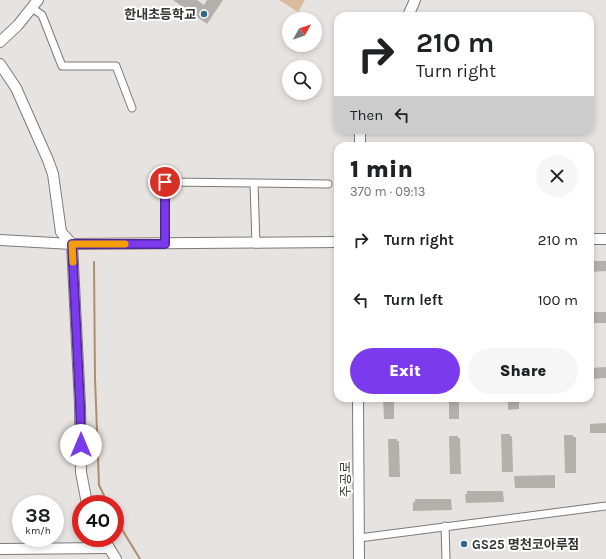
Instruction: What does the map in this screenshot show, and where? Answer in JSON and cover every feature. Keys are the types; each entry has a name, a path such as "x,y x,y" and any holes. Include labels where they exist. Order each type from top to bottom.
{"street":[{"path":"410,12 415,0"},
{"path":"0,42 35,4 42,15 62,66 116,66 132,108"},
{"path":"0,64 16,88 48,160 53,174 61,232 72,244 80,405 81,472 85,495"},
{"path":"165,244 165,182 328,184"},
{"path":"254,184 256,244"},
{"path":"594,240 606,239"},
{"path":"0,240 72,244 256,244 334,242"},
{"name":"주공로","path":"358,402 359,559"},
{"path":"359,538 606,506"},
{"path":"445,526 446,559"},
{"path":"0,549 109,548 116,559"}],"shaded area":[{"path":"279,0 305,0 298,12"}],"building":[{"name":"한내초등학교","path":"173,0 197,0 204,5 207,0 223,0 207,24"},
{"path":"594,261 606,261 606,271 594,272"},
{"path":"594,312 606,312 606,323 594,323"},
{"path":"606,367 606,378 594,379 594,368"},
{"path":"383,402 394,402 394,419 384,419"},
{"path":"449,402 459,402 459,419 449,419"},
{"path":"508,402 519,402 519,409 508,410"},
{"path":"606,423 606,433 590,433 590,424"},
{"path":"501,434 510,434 510,436 512,436 513,472 502,472"},
{"path":"564,435 573,435 573,437 576,437 576,473 565,473"},
{"path":"449,436 458,436 458,438 460,438 461,474 450,474"},
{"path":"388,439 397,439 397,441 399,441 400,477 389,477"},
{"path":"555,475 555,488 515,488 514,476"},
{"path":"467,491 503,491 504,502 466,503 465,494 467,494"},
{"path":"415,499 451,499 452,510 413,511 413,502 415,502"}],"waterway":[{"path":"94,262 95,378 99,485 104,495"},
{"path":"124,533 140,559"}],"slow traffic":[{"path":"73,262 72,244 125,244"}],"place":[{"name":"한내초등학교","path":"204,14"},
{"name":"GS25 명천코아루점","path":"464,544"}],"route":[{"path":"81,445 72,244 165,244 165,182"}]}
